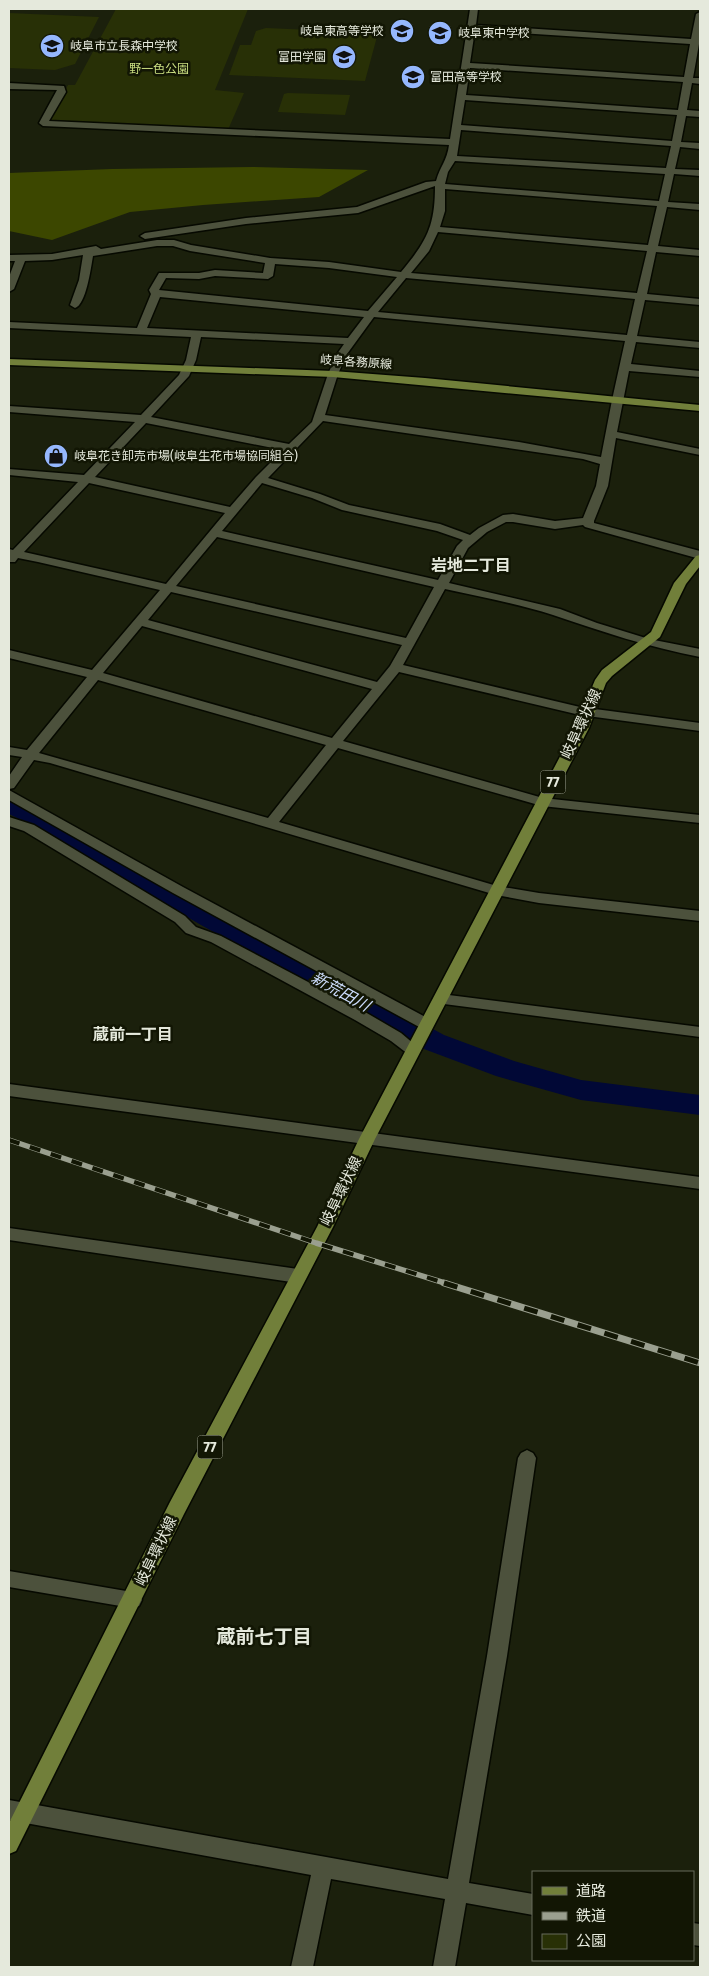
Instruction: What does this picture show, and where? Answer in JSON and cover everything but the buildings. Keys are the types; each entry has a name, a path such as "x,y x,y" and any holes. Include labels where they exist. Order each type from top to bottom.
{"main road":[{"name":"岐阜各務原線","path":"9,362 333,374 700,408"},
{"name":"岐阜環状線","path":"9,1844 16,1811 132,1600 325,1227 367,1139 426,1024 441,999 496,890 582,728 600,683 607,673 656,634 680,583 700,560"}],"street":[{"path":"9,786 30,755 260,478 318,423 333,374 352,341 371,314 424,251 435,229 440,211 440,185 443,172 452,158 473,27 474,9"},
{"path":"588,521 602,486 605,462 625,367 671,171 688,80 696,62 700,14"},
{"path":"473,27 698,42"},
{"path":"466,65 700,81"},
{"path":"9,86 61,88 62,92 43,123 454,142"},
{"path":"461,97 700,114"},
{"path":"456,127 700,146"},
{"path":"452,158 700,173"},
{"path":"87,252 166,232 246,221 358,210 429,184 700,207"},
{"path":"435,229 700,253"},
{"path":"9,258 45,258 157,243 174,243 190,248 270,261 329,264 404,275 700,302"},
{"path":"76,305 84,280 87,252"},
{"path":"9,289 22,259"},
{"path":"141,331 156,294 154,290 163,275 199,276 216,273 268,276 270,261"},
{"path":"156,294 700,345"},
{"path":"9,325 352,341"},
{"path":"11,556 88,479 184,376 197,334"},
{"path":"625,367 700,374"},
{"path":"9,409 145,418 290,448"},
{"path":"319,417 519,445 584,456 605,462"},
{"path":"611,434 700,452"},
{"path":"9,472 88,479 233,511"},
{"path":"260,478 346,508 440,528 470,539"},
{"path":"271,823 396,667 440,585 463,546 470,539 503,520 513,518 548,524 588,521"},
{"path":"588,521 589,525 700,555"},
{"path":"215,533 556,612 647,642 700,653"},
{"path":"11,556 169,588 409,644"},
{"path":"140,622 381,687"},
{"path":"9,654 96,675 542,802 700,819"},
{"path":"396,667 589,712 700,727"},
{"path":"9,751 30,755 271,823 496,890 539,898 700,916"},
{"path":"9,794 178,890 426,1024"},
{"path":"9,821 29,828 134,891 180,920 190,930 216,939 326,998 396,1037 413,1050"},
{"path":"441,999 700,1032"},
{"path":"9,1090 700,1183"},
{"path":"9,1234 298,1276"},
{"path":"444,1967 497,1656 527,1458"},
{"path":"9,1580 132,1600"},
{"path":"16,1811 532,1906"},
{"path":"302,1967 323,1868"}],"green space":[{"name":"野一色公園","path":"116,9 248,9 215,90 244,93 227,132 48,123 68,85 75,85"},
{"name":"岐阜市立長森中学校","path":"9,13 99,17 75,64 55,70 9,68"},
{"path":"266,28 378,33 365,81 229,75 240,45 251,45 256,31"},
{"path":"284,94 350,95 345,115 278,112"},
{"path":"252,167 368,170 319,197 130,212 52,240 9,231 9,173"}],"waterway":[{"name":"新荒田川","path":"9,805 30,814 210,919 434,1042 506,1069 581,1090 700,1105"}],"railway":[{"path":"9,1140 316,1243 448,1284"},
{"path":"444,1283 700,1363"}],"place":[{"name":"岐阜東高等学校","path":"402,31"},
{"name":"岐阜東中学校","path":"440,33"},
{"name":"岐阜市立長森中学校","path":"52,46"},
{"name":"富田学園","path":"344,57"},
{"name":"富田高等学校","path":"413,77"},
{"name":"岐阜花き卸売市場(岐阜生花市場協同組合)","path":"56,456"}],"district":[{"name":"岩地二丁目","path":"471,565"},
{"name":"蔵前一丁目","path":"133,1034"},
{"name":"蔵前七丁目","path":"264,1636"}]}
